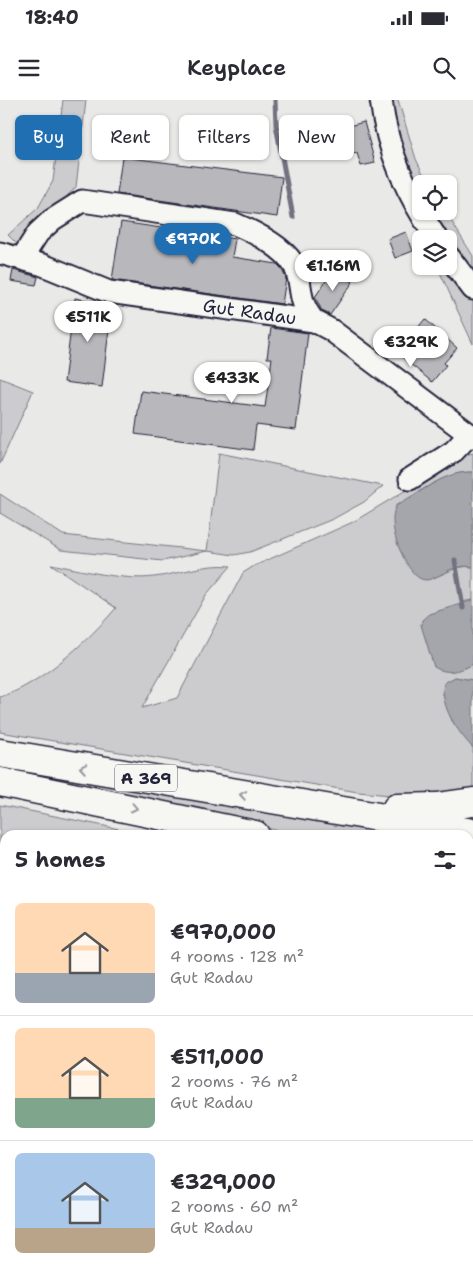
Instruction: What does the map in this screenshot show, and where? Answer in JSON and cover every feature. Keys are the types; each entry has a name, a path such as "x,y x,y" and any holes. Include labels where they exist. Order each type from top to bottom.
{"highway":[{"name":"A 369","path":"0,753 291,803 404,808 473,802"},
{"name":"A 369","path":"0,782 231,830"},
{"path":"291,803 455,830"}],"street":[{"path":"381,100 391,149 404,184 431,230"},
{"path":"22,258 38,233 52,220 82,201 235,224 256,233 285,255 295,267 302,301 314,321"},
{"name":"Gut Radau","path":"0,254 22,258 108,292 314,321 331,330 471,436 454,451 410,479"},
{"path":"457,268 473,289"}],"shaded area":[{"path":"63,100 86,100 82,135 82,115 61,115"},
{"path":"388,100 398,100 416,159 424,175 412,175 412,185"},
{"path":"56,160 79,160 76,187 18,245 8,235 38,208 53,181"},
{"path":"432,220 451,220 457,230 440,230"},
{"path":"457,230 473,256 473,275 457,254"},
{"path":"441,275 456,275 473,299 473,344"},
{"path":"0,378 33,391 0,464"},
{"path":"219,453 383,486 364,502 333,519 250,552 234,555 207,551"},
{"path":"473,453 473,472 452,475 442,479 396,505 419,578 427,579 466,566 473,567 473,600 461,602 465,668 473,664 473,680 455,677 442,691 452,721 473,748 473,790 402,796 358,792 0,732 0,697 31,683 63,660 116,608 51,564 129,578 164,576 211,566 231,566 206,595 142,708 177,698 243,573 254,566 353,522 464,455"},
{"path":"473,472 473,567 460,567 425,580 417,577 409,567 396,538 393,516 396,506 442,479 452,475"},
{"path":"0,494 63,535 207,551 163,561 61,550 0,513"},
{"path":"473,600 473,664 464,669 454,671 444,671 434,667 421,625 422,620 429,614"},
{"path":"455,677 473,680 473,748 451,718 444,701 444,683"},
{"path":"90,780 372,830 275,830 88,786"},
{"path":"0,805 124,830 0,830"}],"building":[{"path":"364,122 375,163 361,166 357,153 354,154 354,125"},
{"path":"122,160 146,160 282,177 277,217 117,194"},
{"path":"121,222 235,239 232,257 277,264 281,268 286,278 282,304 112,280"},
{"path":"406,232 412,251 395,258 388,239"},
{"path":"334,269 353,282 330,315 322,311 315,297"},
{"path":"13,270 38,277 36,285 11,281"},
{"path":"75,298 112,305 102,387 64,382"},
{"path":"425,319 457,348 444,363 446,365 432,382 402,357 420,334 416,330"},
{"path":"271,328 308,333 296,430 256,425 253,450 135,434 141,391 265,407 272,358 267,358"}],"waterway":[{"path":"275,100 276,125 293,217"},
{"path":"455,560 463,608"}]}
